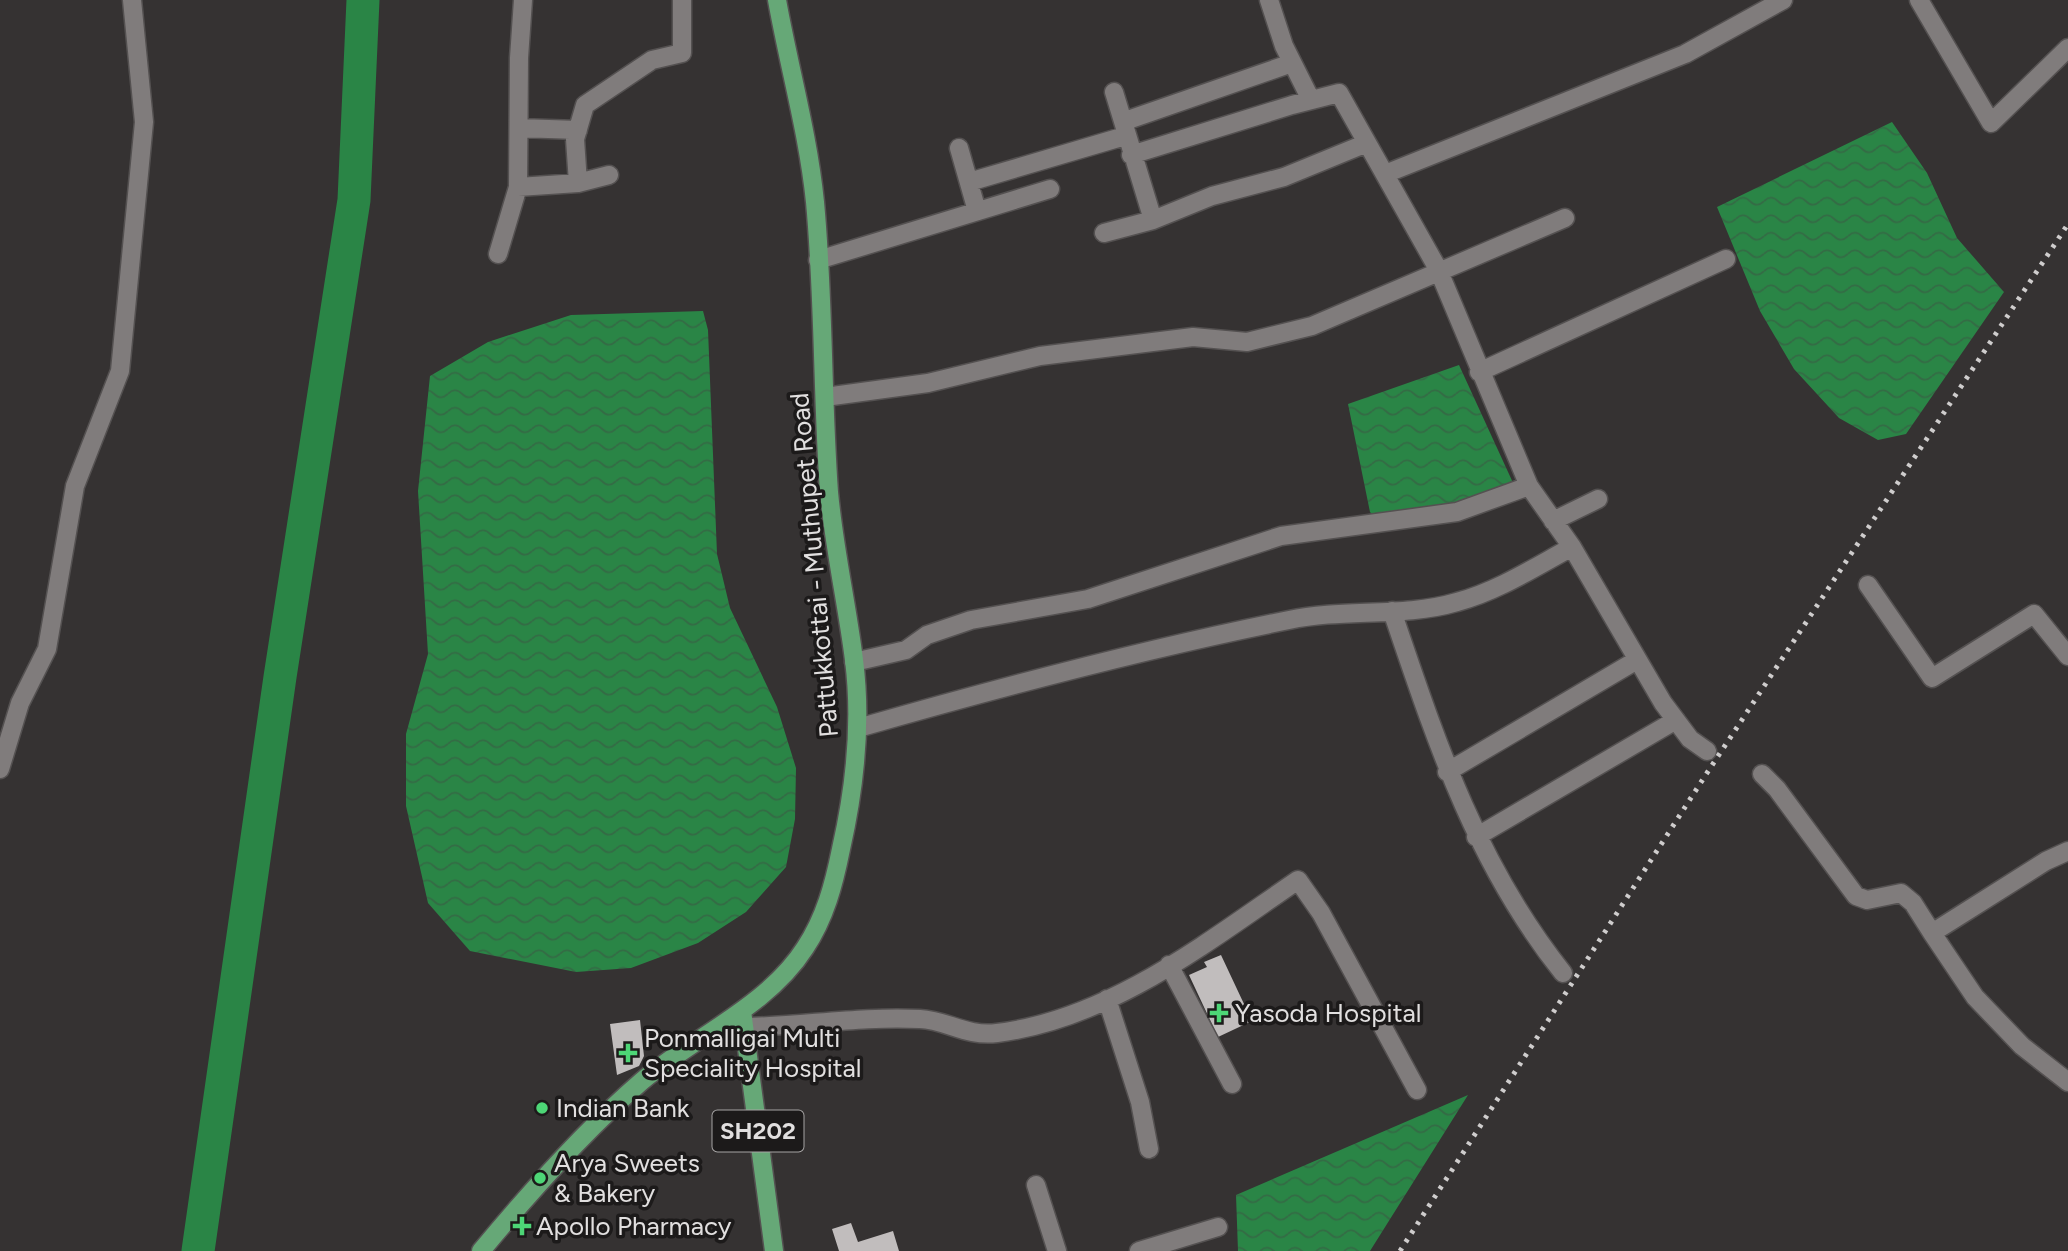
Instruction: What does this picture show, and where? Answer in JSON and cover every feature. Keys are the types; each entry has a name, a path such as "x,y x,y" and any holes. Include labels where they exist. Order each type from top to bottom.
{"main road":[{"name":"Pattukkottai - Muthupet Road","path":"481,1251 573,1149 640,1082 694,1040 744,1019 795,964 821,920 833,887 850,809 858,728 854,662 829,495 818,260 807,141 777,0"},
{"name":"SH202","path":"744,1019 774,1251"}],"street":[{"path":"0,769 20,702 47,649 75,486 120,371 144,122 132,0"},
{"path":"498,254 518,187 519,58 523,0"},
{"path":"578,183 575,139 585,105 652,60 682,52 682,0"},
{"path":"1269,0 1292,63 1311,100"},
{"path":"1385,174 1685,54 1783,0"},
{"path":"1919,0 1991,123 2068,48"},
{"path":"969,183 1125,129 1292,63"},
{"path":"1114,92 1153,220"},
{"path":"1132,155 1339,93 1438,269 1529,486 1572,547 1637,660 1676,720 1690,739 1707,751"},
{"path":"519,128 578,130"},
{"path":"1104,233 1153,220 1212,196 1284,177 1367,143"},
{"path":"959,148 977,211"},
{"path":"518,187 578,183 609,176"},
{"path":"818,260 1050,189"},
{"path":"825,397 928,383 1040,356 1193,337 1247,342 1312,326 1438,269 1565,218"},
{"path":"1479,372 1726,260"},
{"path":"854,662 906,650 927,635 971,620 1088,599 1281,536 1457,512 1529,486"},
{"path":"1553,521 1598,499"},
{"path":"858,728 999,687 1147,650 1293,619 1392,611 1457,602 1500,586 1572,547"},
{"path":"1868,585 1932,678 2034,614 2068,656"},
{"path":"1392,611 1447,772 1476,837 1540,944 1563,973"},
{"path":"1447,772 1637,660"},
{"path":"1476,837 1676,720"},
{"path":"1762,774 1777,789 1856,896 1867,900 1901,893 1913,903 1975,997 2022,1046 2068,1082"},
{"path":"1932,933 2046,861 2068,851"},
{"path":"744,1019 786,1026 825,1020 922,1019 968,1034 997,1033 1044,1022 1107,999 1169,965 1298,880 1321,912 1417,1090"},
{"path":"1169,965 1233,1084"},
{"path":"1107,999 1140,1102 1149,1149"},
{"path":"1036,1185 1057,1251"},
{"path":"1139,1251 1218,1227"}],"water":[{"path":"1892,122 1927,173 1957,238 2004,292 1906,434 1878,440 1839,418 1794,369 1760,311 1717,207"},
{"path":"703,311 708,330 717,554 730,608 777,707 796,768 795,819 786,867 746,912 698,943 631,968 576,972 470,951 428,903 406,806 406,734 428,654 418,491 430,376 488,342 571,315"},
{"path":"1459,365 1514,485 1445,506 1373,515 1370,512 1348,404"},
{"path":"1468,1095 1370,1251 1238,1251 1236,1195"}],"building":[{"path":"1221,955 1252,1021 1218,1037 1189,975 1207,967 1204,962"},
{"path":"640,1020 644,1056 639,1066 617,1075 610,1024"},
{"path":"851,1223 858,1242 893,1231 899,1251 839,1251 832,1229"}],"waterway":[{"path":"198,1251 280,677 354,200 363,0"}],"railway":[{"path":"1400,1251 1705,776 2068,224"}],"place":[{"name":"Yasoda Hospital","path":"1219,1013"},
{"name":"Ponmalligai Multi Speciality Hospital","path":"628,1053"},
{"name":"Indian Bank","path":"542,1108"},
{"name":"Arya Sweets & Bakery","path":"540,1178"},
{"name":"Apollo Pharmacy","path":"522,1226"}]}
